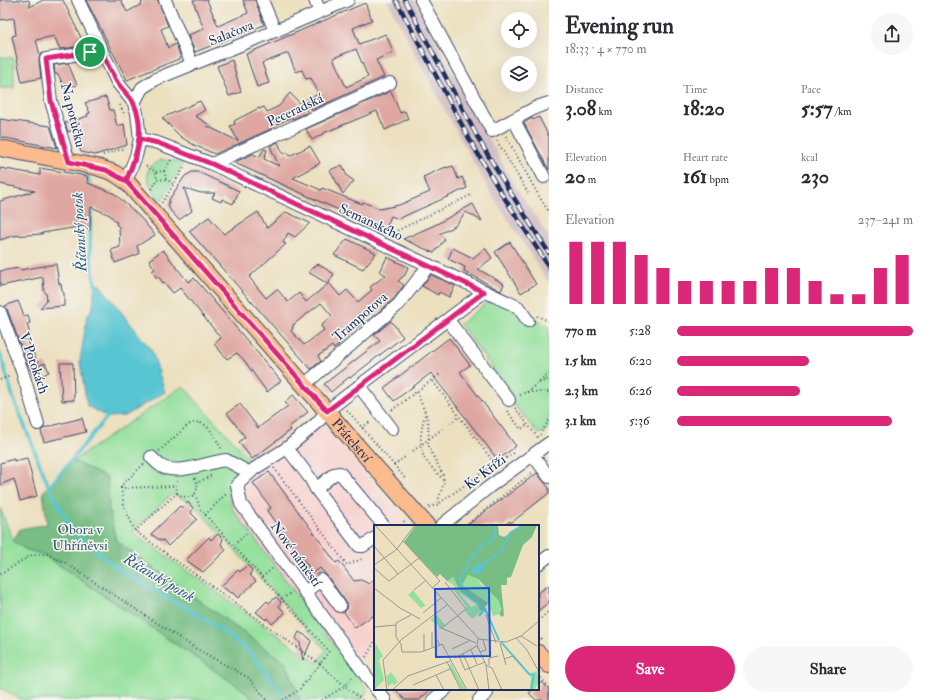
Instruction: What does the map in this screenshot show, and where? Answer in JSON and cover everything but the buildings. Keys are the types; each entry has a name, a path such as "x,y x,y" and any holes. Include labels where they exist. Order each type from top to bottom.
{"main road":[{"name":"Přátelství","path":"0,148 106,170 126,181 426,525"},
{"path":"539,654 549,665"}],"street":[{"path":"78,0 99,47 117,82 134,103 137,113 135,142 136,156 126,181"},
{"path":"165,0 192,64"},
{"path":"262,0 275,32"},
{"path":"316,0 320,12"},
{"name":"Salačova","path":"134,103 142,88 148,83 192,64 275,32 348,0"},
{"path":"421,0 496,129 543,105"},
{"name":"Na potůčku","path":"69,162 51,101 46,59 88,53 99,47"},
{"name":"Peceradská","path":"212,164 390,83"},
{"path":"514,120 544,177"},
{"name":"Semanského","path":"135,142 158,143 212,164 518,307 528,321"},
{"name":"Trampotova","path":"304,385 399,304 429,265"},
{"name":"Nové náměstí","path":"374,688 300,591 241,504 237,486 250,473 287,448 317,423 327,411 484,292"},
{"name":"V Potokách","path":"0,312 22,371 38,424"},
{"path":"448,320 509,400"},
{"path":"359,386 392,429"},
{"name":"Ke Kříži","path":"442,525 489,487 533,455 544,439"},
{"path":"287,448 359,546 364,546 374,539"},
{"path":"533,455 549,477"},
{"path":"152,457 161,466 176,469 187,469 227,460 250,473"},
{"path":"316,489 334,474 340,473 383,525"},
{"path":"539,563 549,556"},
{"path":"300,591 321,580 340,606"},
{"name":"Nové náměstí","path":"376,690 385,700"},
{"path":"433,700 445,690"},
{"path":"479,700 487,693 484,690"}],"path":[{"path":"119,103 127,121"},
{"path":"496,129 528,193"},
{"path":"496,129 549,212"},
{"path":"99,156 135,142"},
{"path":"161,204 191,155"},
{"path":"166,179 164,171 171,159"},
{"path":"146,166 156,172 164,171"},
{"path":"151,191 157,180 156,172"},
{"path":"157,180 166,179 174,184"},
{"path":"376,241 471,195"},
{"path":"388,408 391,410 441,373"},
{"path":"544,439 509,400 526,392 549,374"},
{"path":"535,385 549,379"},
{"path":"432,380 496,464"},
{"path":"417,391 428,420 429,448 443,475 444,482 437,505 520,449"},
{"path":"526,392 548,393"},
{"path":"425,414 422,427 421,444 425,459 439,474 444,482"},
{"path":"450,423 460,416"},
{"path":"362,428 375,418"},
{"path":"544,439 549,420"},
{"path":"188,425 200,423 208,426 227,460"},
{"path":"413,451 442,429"},
{"path":"532,442 544,439"},
{"path":"394,465 405,457"},
{"path":"277,463 273,466 347,565 366,558"},
{"path":"466,525 541,466"},
{"path":"177,493 176,486 180,478"},
{"path":"177,493 184,497 190,497 194,495 198,489 197,483"},
{"path":"176,486 121,488 124,506 135,531 320,664 362,700"},
{"path":"205,514 230,490"},
{"path":"135,531 177,493"},
{"path":"194,495 200,509 329,651 299,690 283,700"},
{"path":"233,546 250,530"},
{"path":"0,574 32,555 47,554 64,562 195,648 249,678 267,700"},
{"path":"262,577 276,565"},
{"path":"282,599 300,591"},
{"path":"539,620 549,611"},
{"path":"322,700 346,686 360,668 374,643"},
{"path":"539,676 549,687"}],"shaded area":[{"path":"387,0 415,0 513,183 549,237 549,283 492,195 443,107"},
{"path":"314,415 408,525 374,525 374,650 352,668 232,508 228,498 228,486 232,476"}],"green space":[{"path":"0,57 14,58 14,88 0,88"},
{"path":"161,160 183,163 161,201 150,185 148,174 149,168"},
{"path":"491,299 549,326 549,428 540,434 538,434 509,398 512,395 460,324"},
{"path":"183,386 251,461 234,476 231,481 228,492 232,508 368,690 361,700 300,700 287,664 116,541 109,510 107,478 73,461","holes":["172,494 192,503 326,650 317,663 132,532"]},
{"name":"Obora v Uhříněvsi","path":"73,461 107,478 109,510 116,541 287,664 300,700 254,700 242,689 44,555 25,549 13,541 20,529 47,524 43,492"},
{"path":"0,508 13,541 25,549 44,555 242,689 254,700 23,700 0,688"}],"water":[{"path":"95,284 100,285 152,351 165,392 125,416 107,417 87,406 80,361 87,316 93,307"}],"waterway":[{"name":"Říčanský potok","path":"88,174 90,187"},
{"name":"Říčanský potok","path":"91,203 90,254 97,288"},
{"path":"0,353 13,397 49,487"},
{"name":"Říčanský potok","path":"107,413 107,417 49,487 75,534 124,573 210,622 251,653 287,700"}],"railway":[{"path":"396,0 471,142 500,191 549,267"},
{"path":"405,0 479,140 549,253"}],"route":[{"path":"90,52 46,59 51,101 69,162 106,170 114,173 126,181 136,156 140,139 158,143 212,164 484,292 327,411 126,181 136,156 140,139 140,128 137,113 134,103 117,82 99,47 90,52"}]}
